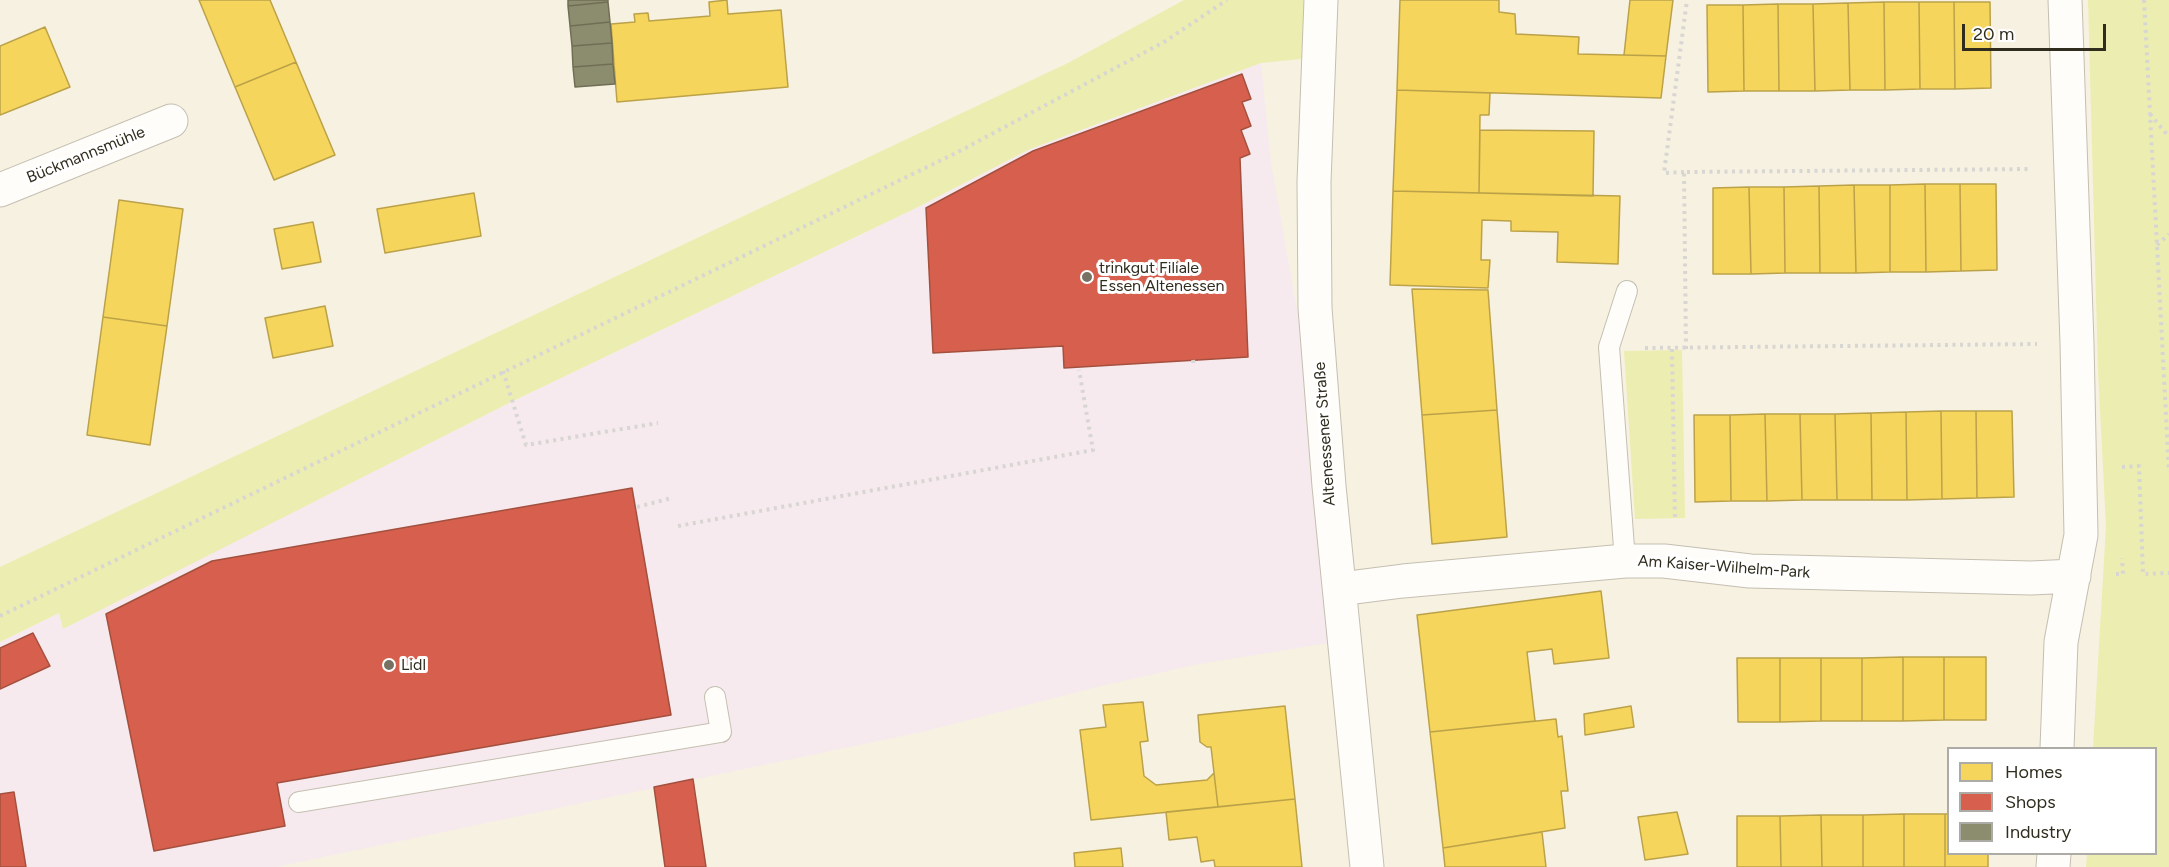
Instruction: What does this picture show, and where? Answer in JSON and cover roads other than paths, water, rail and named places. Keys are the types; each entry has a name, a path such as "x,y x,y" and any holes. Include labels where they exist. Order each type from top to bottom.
{"street":[{"name":"Altenessener Straße","path":"1321,0 1314,182 1314,278 1323,420 1367,867"},
{"path":"2057,747 2061,642 2080,535 2077,343 2065,0"},
{"name":"Bückmannsmühle","path":"0,190 171,121"},
{"name":"Am Kaiser-Wilhelm-Park","path":"1340,589 1625,561 1676,562 1750,571 2031,578 2074,576"}],"lane":[{"path":"1625,561 1609,347 1627,291"},
{"path":"299,802 721,732 715,697"}],"place":[{"name":"trinkgut Filiale Essen Altenessen","path":"1087,277"},
{"name":"Lidl","path":"389,665"}]}
